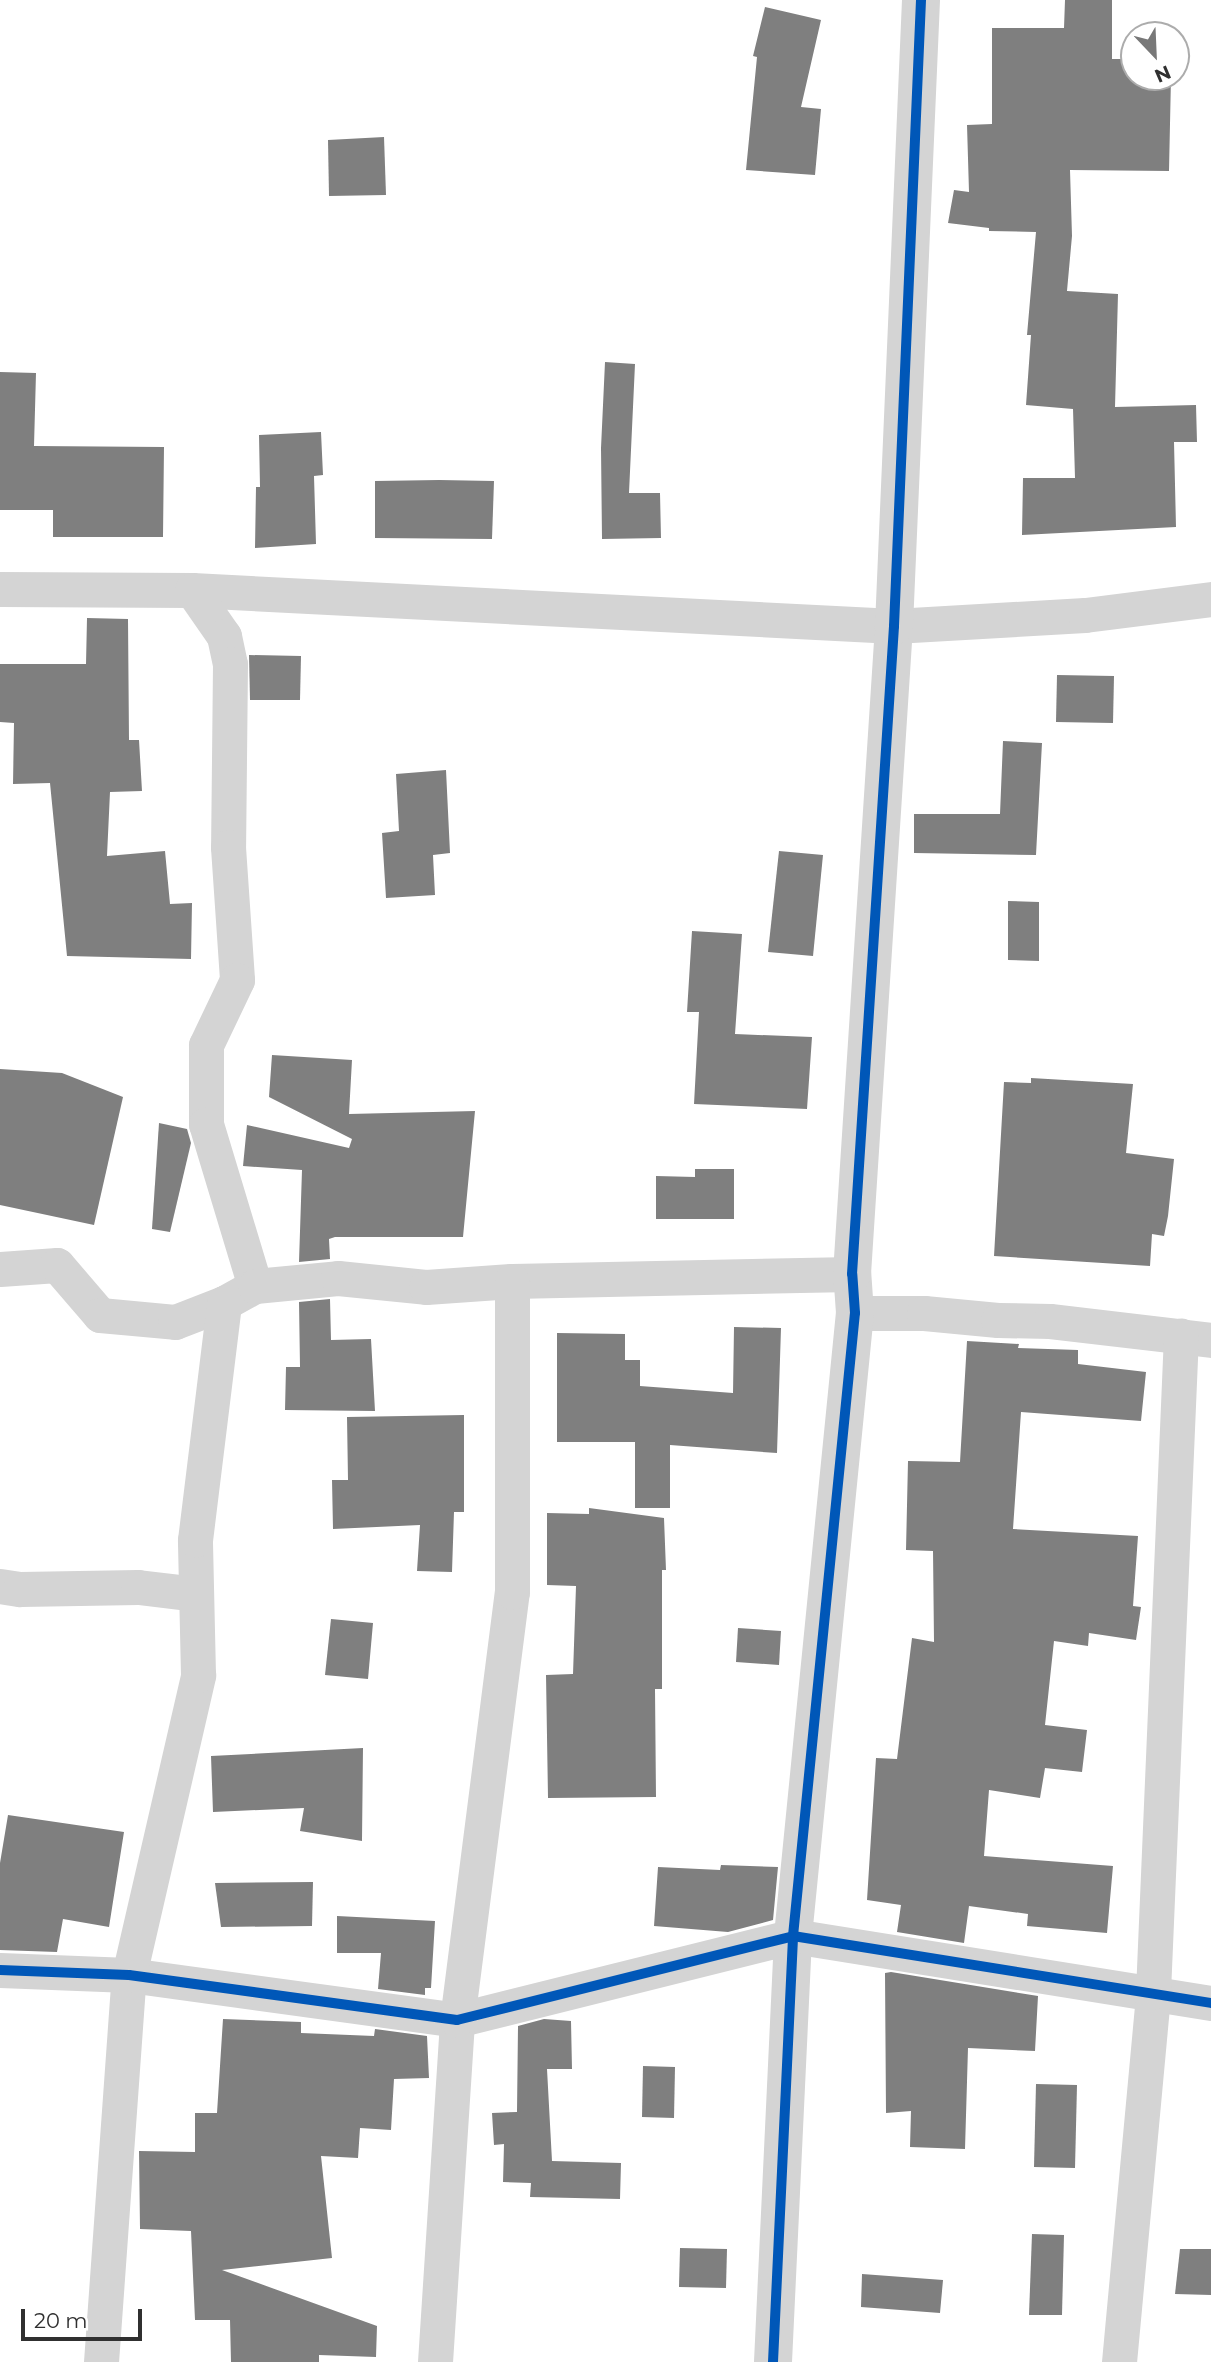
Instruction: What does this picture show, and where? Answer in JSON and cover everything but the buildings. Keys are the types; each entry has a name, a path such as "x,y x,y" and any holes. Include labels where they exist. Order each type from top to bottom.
{"street":[{"path":"773,2362 793,1936 855,1314 852,1274 894,626 921,0"},
{"path":"0,589 192,590 894,626 1085,615 1211,599"},
{"path":"192,590 223,636 230,664 228,847 237,980 206,1045 206,1124 255,1286"},
{"path":"0,1269 57,1265 100,1315 175,1322 224,1303 255,1286 338,1278 426,1287 512,1281 852,1274"},
{"path":"435,2362 457,2020 512,1592 512,1281"},
{"path":"101,2362 129,1975 198,1675 195,1540 224,1303"},
{"path":"855,1314 925,1313 998,1320 1051,1321 1196,1338 1153,1992 1119,2362"},
{"path":"0,1586 20,1589 138,1587 197,1594"},
{"path":"0,1970 129,1975 457,2020 793,1936 1211,2003"}],"cycle path":[{"path":"773,2362 793,1936 855,1313 852,1274 894,626 921,0"},
{"path":"0,1970 129,1975 457,2020 793,1936 1211,2003"}]}
